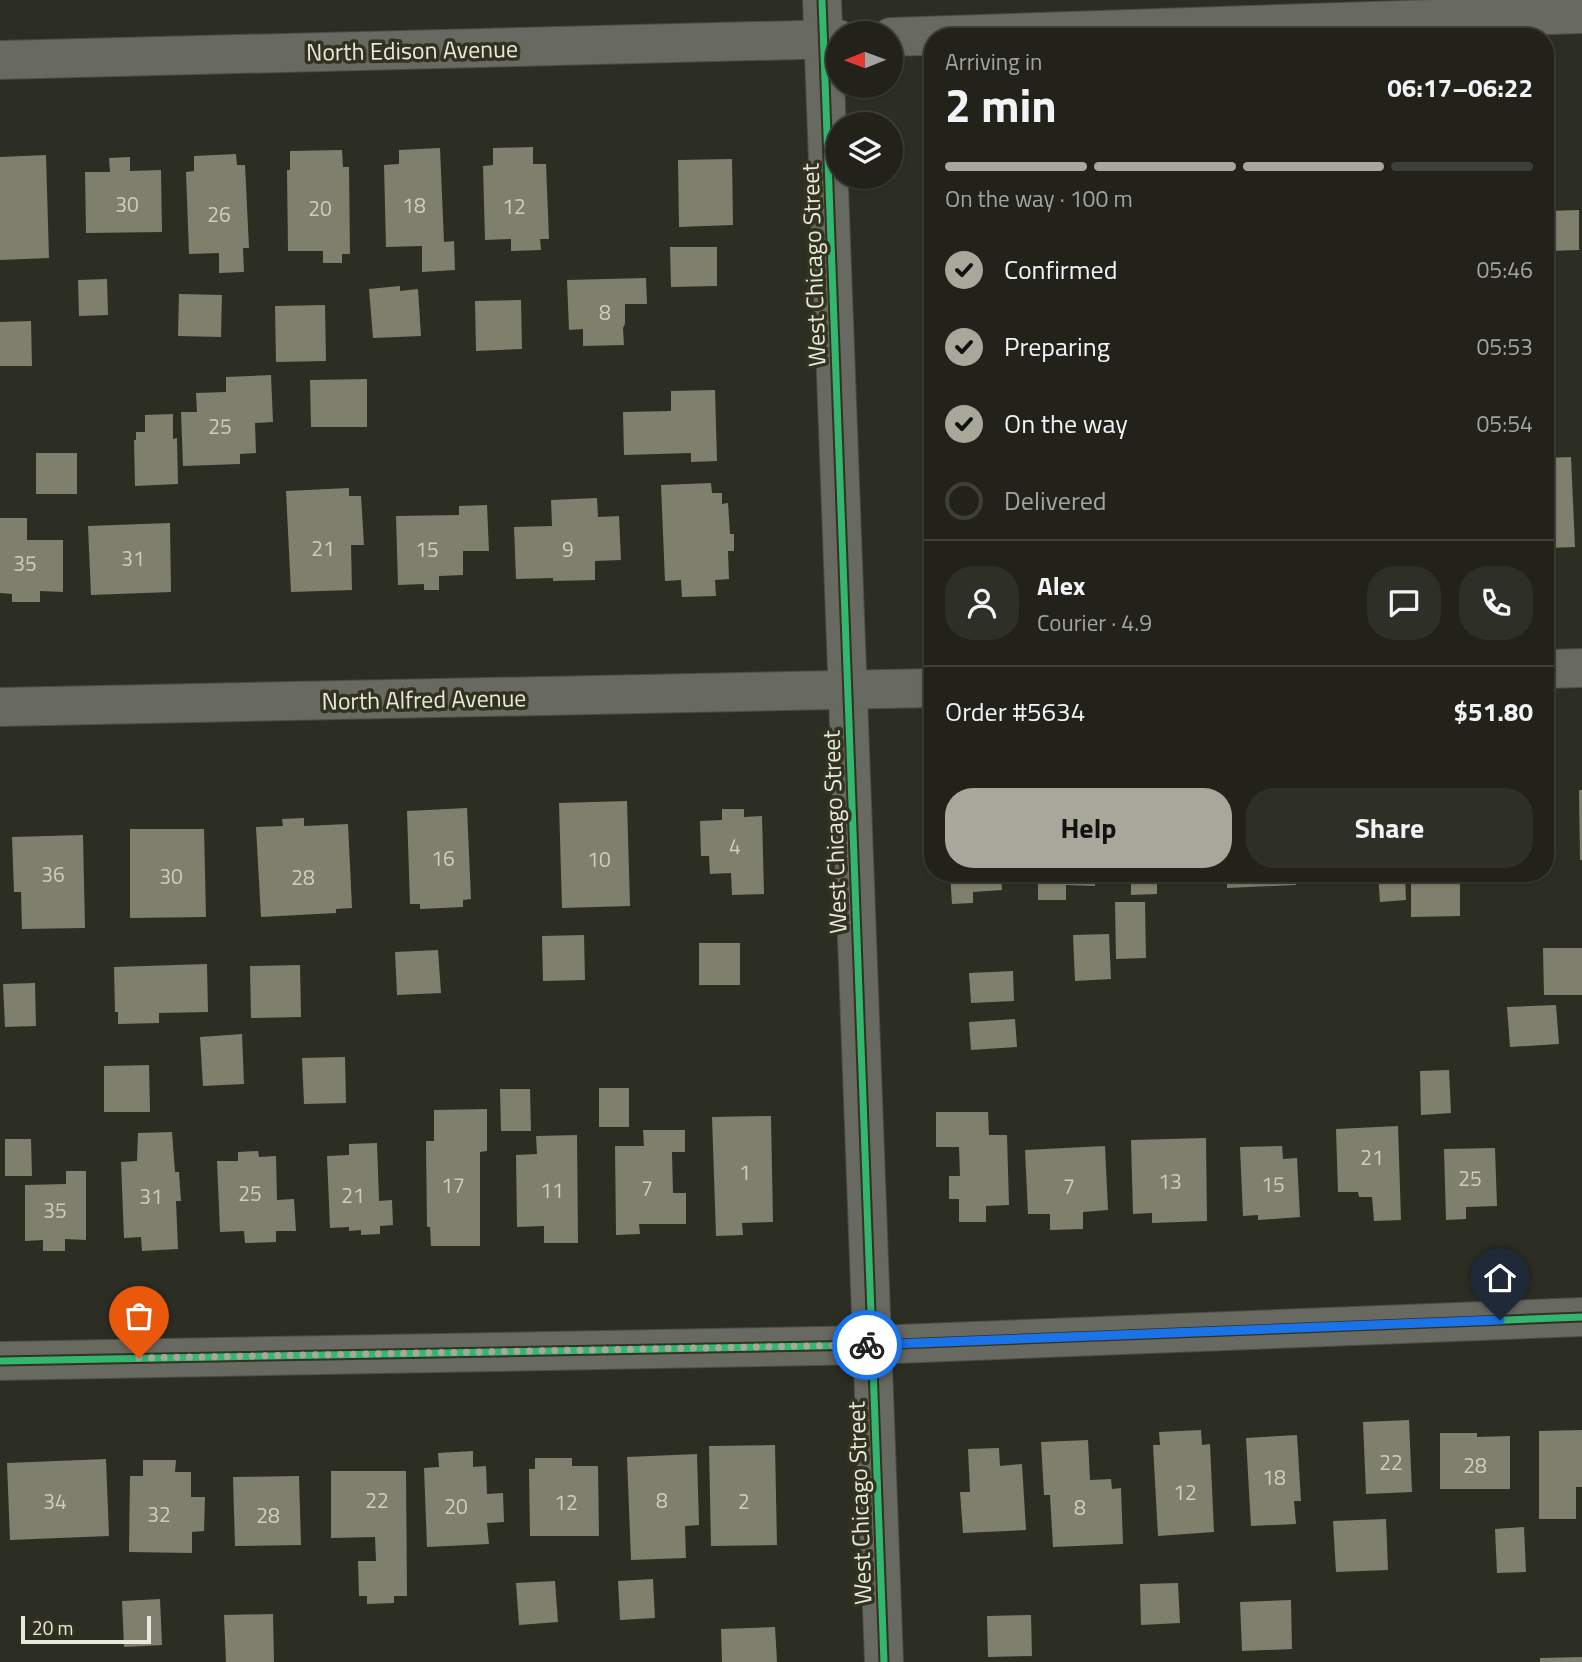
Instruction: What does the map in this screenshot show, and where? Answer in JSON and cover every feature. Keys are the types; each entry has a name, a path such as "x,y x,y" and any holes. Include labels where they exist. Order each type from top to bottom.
{"street":[{"name":"West Chicago Street","path":"822,0 827,21"},
{"path":"1161,28 1582,14"},
{"path":"903,37 924,36"},
{"name":"North Edison Avenue","path":"0,60 826,39"},
{"name":"West Chicago Street","path":"833,98 848,690 884,1662"},
{"path":"1554,669 1582,668"},
{"name":"North Alfred Avenue","path":"0,708 924,688"},
{"path":"0,1361 873,1345 1582,1317"}],"building":[{"path":"533,147 533,164 546,164 549,239 540,239 541,250 511,251 511,239 485,240 483,166 493,165 493,148"},
{"path":"440,148 444,242 454,241 455,270 422,272 422,246 386,247 384,165 399,164 399,150"},
{"path":"342,150 343,167 349,167 350,254 342,254 342,263 323,263 323,251 288,251 287,170 290,170 290,151"},
{"path":"236,154 237,165 245,165 249,248 243,248 244,272 219,273 219,253 189,254 186,172 194,171 194,156"},
{"path":"46,155 49,258 0,260 0,157"},
{"path":"130,157 130,171 161,170 162,232 86,233 85,172 110,172 109,158"},
{"path":"732,159 733,225 679,227 678,160"},
{"path":"1579,210 1579,250 1554,251 1554,211"},
{"path":"670,247 717,247 717,286 671,287"},
{"path":"646,278 647,304 625,304 624,345 583,346 583,329 569,330 567,280"},
{"path":"107,279 108,315 79,316 78,280"},
{"path":"400,286 400,291 418,289 421,336 373,338 369,289"},
{"path":"179,294 222,295 221,337 178,336"},
{"path":"521,300 522,349 476,351 475,301"},
{"path":"325,305 326,361 276,362 275,306"},
{"path":"31,321 32,366 0,366 0,322"},
{"path":"271,375 273,422 255,423 256,453 240,454 240,464 183,466 181,412 197,412 196,393 226,392 226,377"},
{"path":"367,379 367,427 311,427 310,380"},
{"path":"715,390 717,461 691,462 691,453 624,455 623,412 671,411 671,391"},
{"path":"173,414 173,439 177,438 178,484 135,486 136,432 145,432 145,415"},
{"path":"36,453 77,453 77,494 36,494"},
{"path":"1571,457 1575,547 1554,548 1554,458"},
{"path":"711,483 712,493 722,493 722,504 728,503 730,534 734,534 734,551 728,551 729,579 715,580 716,596 682,597 681,580 665,581 661,485"},
{"path":"349,488 349,496 361,496 364,545 351,545 352,590 291,592 286,491"},
{"path":"597,498 598,517 619,516 621,560 595,561 595,580 516,579 514,527 552,526 551,500"},
{"path":"487,505 489,551 463,551 463,575 439,576 439,590 424,590 424,584 398,585 396,516 459,515 459,506"},
{"path":"0,518 27,518 27,540 63,540 63,592 40,591 40,602 12,602 12,594 0,593"},
{"path":"170,523 171,592 91,595 88,526"},
{"path":"1579,790 1582,790 1582,860 1580,860"},
{"path":"627,801 630,906 562,908 559,803"},
{"path":"467,808 471,899 463,900 463,907 420,909 420,904 410,904 407,811"},
{"path":"722,809 744,809 744,817 762,816 764,894 732,895 731,873 710,874 709,856 701,856 700,821 722,820"},
{"path":"304,818 304,826 348,824 352,908 336,909 336,913 261,917 256,827 283,826 282,819"},
{"path":"130,829 204,829 206,917 130,918"},
{"path":"83,835 85,928 22,929 21,892 14,892 12,837"},
{"path":"951,882 1002,882 1002,890 973,892 973,903 952,904"},
{"path":"1038,882 1095,882 1095,886 1066,885 1066,900 1038,900"},
{"path":"1131,882 1157,882 1157,894 1131,895"},
{"path":"1227,882 1296,882 1296,885 1227,888"},
{"path":"1379,882 1405,882 1406,900 1380,902"},
{"path":"1411,882 1460,882 1460,916 1411,917"},
{"path":"1115,902 1145,902 1146,958 1116,959"},
{"path":"1109,934 1111,979 1075,981 1073,935"},
{"path":"584,935 585,980 543,981 542,936"},
{"path":"699,943 740,943 740,985 699,985"},
{"path":"1543,948 1582,948 1582,995 1544,995"},
{"path":"438,950 441,993 397,995 395,952"},
{"path":"207,964 208,1012 159,1013 159,1023 118,1024 118,1012 115,1012 114,967"},
{"path":"300,965 301,1017 251,1018 250,966"},
{"path":"1013,971 1014,1001 971,1003 969,973"},
{"path":"35,983 36,1026 5,1027 3,984"},
{"path":"1556,1005 1559,1044 1510,1047 1507,1007"},
{"path":"1015,1019 1017,1047 971,1050 969,1022"},
{"path":"242,1034 244,1084 203,1086 200,1037"},
{"path":"345,1057 346,1103 304,1104 302,1058"},
{"path":"149,1065 150,1112 104,1112 104,1066"},
{"path":"1449,1070 1451,1113 1421,1115 1420,1071"},
{"path":"599,1088 629,1088 629,1127 599,1127"},
{"path":"500,1089 530,1089 531,1131 501,1131"},
{"path":"487,1109 487,1151 480,1152 480,1246 431,1246 430,1227 427,1227 426,1141 434,1141 434,1110"},
{"path":"936,1112 988,1112 989,1135 1007,1135 1009,1205 986,1206 986,1222 959,1222 959,1199 949,1199 949,1176 960,1176 959,1147 936,1147"},
{"path":"771,1116 773,1222 742,1223 743,1235 716,1236 712,1117"},
{"path":"1398,1126 1401,1220 1374,1221 1372,1197 1359,1197 1358,1192 1338,1192 1336,1129"},
{"path":"643,1130 685,1130 685,1152 672,1152 673,1193 686,1193 686,1224 639,1224 640,1234 616,1235 615,1146 644,1146"},
{"path":"172,1132 175,1172 179,1172 181,1201 176,1201 178,1249 142,1251 141,1237 124,1238 121,1162 137,1161 138,1133"},
{"path":"577,1135 578,1243 544,1243 544,1226 517,1227 516,1155 537,1154 536,1136"},
{"path":"1206,1138 1207,1221 1152,1223 1152,1213 1133,1214 1131,1140"},
{"path":"5,1139 31,1139 32,1176 5,1176"},
{"path":"377,1143 379,1201 392,1200 393,1225 380,1226 380,1234 361,1235 361,1230 349,1231 349,1227 330,1228 327,1156 349,1155 349,1144"},
{"path":"1105,1146 1108,1210 1083,1212 1083,1229 1050,1230 1050,1214 1028,1214 1025,1150"},
{"path":"1282,1146 1283,1159 1297,1158 1300,1217 1258,1220 1258,1215 1243,1216 1240,1147"},
{"path":"1495,1148 1497,1206 1466,1207 1466,1219 1446,1220 1444,1149"},
{"path":"258,1151 259,1157 276,1156 277,1200 294,1199 296,1231 276,1231 276,1242 245,1243 244,1231 220,1232 217,1161 238,1161 238,1152"},
{"path":"66,1171 86,1171 86,1240 65,1239 65,1251 43,1251 43,1240 25,1241 25,1185 66,1184"},
{"path":"1409,1420 1412,1492 1366,1494 1363,1422"},
{"path":"1201,1430 1202,1445 1210,1444 1214,1532 1158,1536 1153,1445 1160,1445 1159,1432"},
{"path":"1582,1430 1582,1487 1576,1487 1576,1519 1539,1519 1539,1431"},
{"path":"1440,1433 1477,1433 1477,1437 1510,1436 1510,1489 1440,1489"},
{"path":"1297,1435 1301,1501 1294,1501 1296,1524 1251,1526 1246,1438"},
{"path":"1088,1440 1090,1480 1111,1479 1112,1489 1121,1488 1123,1544 1053,1547 1050,1495 1044,1495 1041,1442"},
{"path":"775,1445 777,1545 711,1546 709,1446"},
{"path":"999,1448 1000,1466 1022,1464 1026,1530 963,1533 960,1492 970,1492 968,1449"},
{"path":"473,1451 473,1467 486,1466 487,1494 503,1493 504,1522 487,1523 489,1544 427,1547 424,1468 439,1467 438,1453"},
{"path":"697,1454 699,1525 685,1526 686,1558 631,1560 627,1457"},
{"path":"535,1458 572,1458 572,1466 598,1466 599,1536 530,1536 529,1469 535,1469"},
{"path":"106,1459 109,1536 10,1540 7,1463"},
{"path":"143,1460 176,1460 175,1472 191,1472 191,1497 205,1497 204,1531 192,1532 192,1553 129,1552 130,1476 143,1476"},
{"path":"331,1471 406,1471 407,1596 394,1596 394,1603 367,1604 367,1596 359,1596 358,1561 376,1561 375,1537 331,1538"},
{"path":"299,1476 301,1545 235,1546 233,1477"},
{"path":"1386,1519 1388,1570 1336,1572 1333,1521"},
{"path":"1524,1527 1526,1572 1497,1573 1495,1529"},
{"path":"653,1579 655,1618 620,1620 618,1581"},
{"path":"555,1581 558,1622 519,1625 516,1583"},
{"path":"1178,1583 1180,1623 1141,1625 1140,1584"},
{"path":"160,1599 162,1645 124,1647 122,1601"},
{"path":"1291,1600 1292,1649 1242,1651 1240,1602"},
{"path":"273,1614 274,1662 226,1662 224,1615"},
{"path":"1031,1615 1032,1656 988,1657 987,1616"},
{"path":"775,1627 777,1662 722,1662 721,1629"},
{"path":"1582,1657 1582,1662 1540,1662 1540,1658"}],"cycle path":[{"path":"822,0 884,1662"},
{"path":"0,1361 873,1345 1582,1317"}],"way so far":[{"path":"139,1358 867,1345"}],"route":[{"path":"867,1345 1500,1320"}]}
